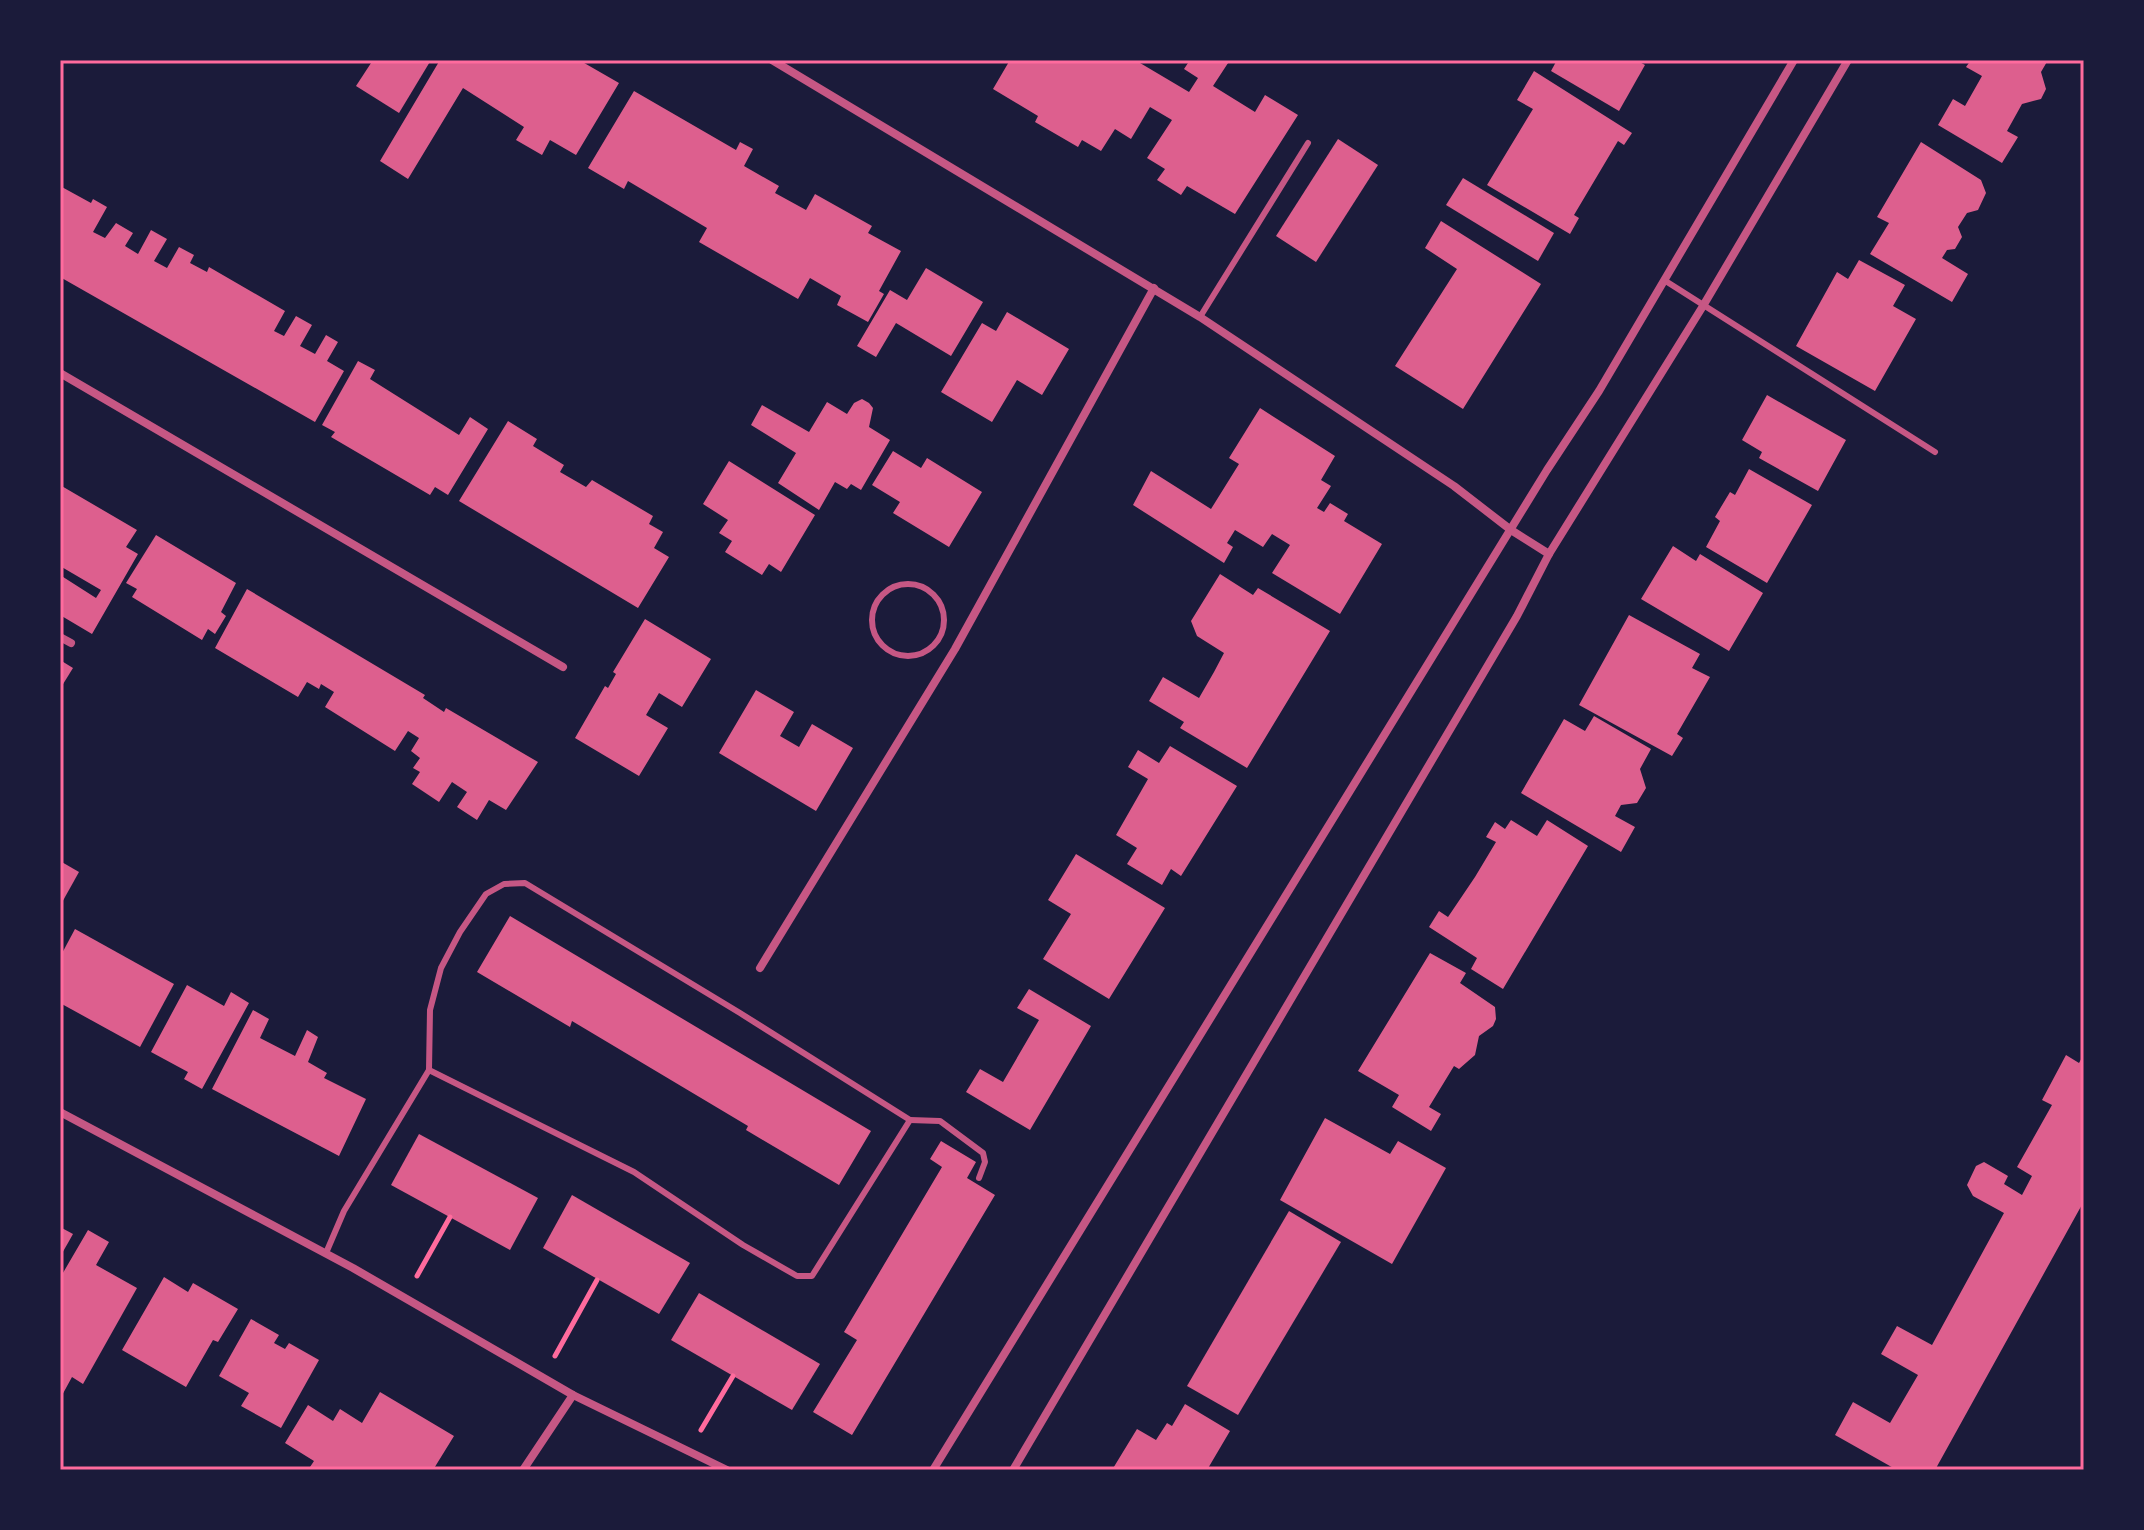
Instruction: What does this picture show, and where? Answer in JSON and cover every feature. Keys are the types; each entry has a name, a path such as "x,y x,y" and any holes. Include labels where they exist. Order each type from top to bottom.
{"street":[{"path":"772,60 1200,317 1454,486 1511,530 1549,554"},
{"path":"933,1470 1664,280 1794,60"},
{"path":"1013,1470 1517,616 1549,554 1703,306 1848,60"},
{"path":"760,968 955,649 1154,288"},
{"path":"60,373 563,667"},
{"path":"60,637 71,643"},
{"path":"60,1112 326,1253 573,1395 727,1470"},
{"path":"523,1470 573,1395"}],"lane":[{"path":"1200,317 1308,143"},
{"path":"1664,280 1935,452"},
{"path":"916,584 936,596 945,618 944,630 938,641 919,655 895,654 885,647 877,639 872,615 883,594 893,587 916,584"},
{"path":"938,641 955,649"},
{"path":"326,1253 344,1211 429,1070 430,1010 441,968 486,894 504,884 525,883 910,1120 940,1121 983,1153 985,1162 979,1178"},
{"path":"429,1070 634,1172 743,1245 797,1276 812,1276 910,1120"}],"path":[{"path":"405,1298 450,1217"},
{"path":"543,1376 597,1280"},
{"path":"689,1449 733,1376"}],"building":[{"path":"373,60 431,60 399,113 356,86"},
{"path":"440,60 579,60 619,83 576,155 550,140 542,155 516,140 524,127 463,88 408,179 380,161"},
{"path":"1010,60 1135,60 1189,92 1198,78 1184,69 1190,60 1230,60 1213,86 1255,112 1265,95 1298,115 1235,214 1187,186 1181,195 1157,180 1165,169 1147,158 1172,120 1150,107 1131,139 1115,129 1101,151 1082,140 1078,147 1035,122 1038,116 993,89"},
{"path":"1557,60 1636,60 1645,65 1619,111 1551,71"},
{"path":"1971,60 2048,60 2041,72 2046,89 2041,99 2022,104 2007,131 2018,137 2002,163 1938,125 1953,99 1965,106 1982,76 1966,67"},
{"path":"1534,71 1632,133 1624,145 1618,141 1574,215 1579,218 1570,234 1487,185 1533,109 1517,100"},
{"path":"634,91 736,150 740,142 753,149 744,166 779,186 775,193 806,210 815,194 872,226 868,233 901,251 879,291 884,294 868,322 837,305 841,296 810,278 798,299 699,242 707,228 628,181 624,189 588,168"},
{"path":"1338,139 1378,165 1316,262 1276,236"},
{"path":"1921,142 1981,180 1986,193 1978,210 1967,213 1958,227 1962,237 1955,249 1947,250 1942,258 1968,274 1952,302 1870,254 1889,223 1877,217"},
{"path":"1463,178 1554,233 1538,261 1446,205"},
{"path":"60,186 91,203 93,199 107,207 93,232 105,238 116,223 133,233 125,246 138,254 151,230 167,239 154,261 167,268 179,247 194,255 190,263 207,272 209,267 285,311 274,331 284,336 296,316 312,325 300,346 315,354 326,335 338,342 327,361 344,371 315,422 60,277"},
{"path":"1441,221 1541,284 1463,409 1395,366 1457,269 1425,248"},
{"path":"1859,260 1905,285 1893,306 1916,319 1875,391 1796,346 1837,272 1848,279"},
{"path":"926,268 983,302 951,356 896,323 876,357 857,346 890,290 907,300"},
{"path":"1007,312 1069,349 1042,395 1017,380 992,422 941,392 982,323 996,331"},
{"path":"358,361 375,370 370,379 459,435 470,417 488,429 448,495 435,487 430,495 331,437 335,432 322,425"},
{"path":"1767,395 1846,440 1818,491 1759,458 1762,452 1742,440"},
{"path":"862,399 873,408 869,427 890,440 861,490 851,484 847,489 835,482 819,510 778,483 796,453 751,425 762,405 809,432 827,402 847,414 854,403"},
{"path":"1260,408 1335,456 1321,480 1331,486 1317,508 1324,512 1330,503 1348,514 1344,521 1382,544 1340,614 1272,573 1290,545 1272,534 1263,547 1235,530 1227,543 1233,547 1224,563 1133,505 1151,471 1211,509 1239,464 1229,458"},
{"path":"508,421 537,439 533,446 564,465 560,472 586,487 592,480 653,516 649,524 663,532 654,548 669,557 638,608 459,501"},
{"path":"893,451 921,468 927,458 982,492 949,547 893,513 900,502 872,485"},
{"path":"729,461 815,515 781,572 769,564 762,575 725,552 732,541 719,533 728,520 703,504"},
{"path":"1749,469 1812,505 1767,583 1706,547 1720,521 1715,517 1730,492 1735,495"},
{"path":"60,485 137,530 126,547 138,554 92,634 60,615 60,575 96,598 101,590 60,566"},
{"path":"156,535 236,583 221,612 226,616 215,634 208,629 202,640 132,597 137,589 126,583"},
{"path":"1673,546 1696,561 1700,554 1763,593 1729,651 1641,599"},
{"path":"1220,574 1253,595 1258,588 1330,631 1247,768 1180,728 1184,722 1149,701 1163,677 1199,698 1214,672 1224,653 1197,636 1191,621"},
{"path":"247,589 425,695 423,698 444,712 446,708 538,762 506,810 489,800 477,820 457,807 467,792 452,782 439,802 412,784 420,772 413,768 420,758 411,751 419,738 408,731 395,751 325,707 334,692 321,684 319,689 307,682 298,697 215,648"},
{"path":"1629,615 1700,654 1692,668 1710,677 1677,734 1683,738 1672,756 1579,705"},
{"path":"645,619 711,659 682,707 659,693 646,715 668,728 639,776 575,738 605,686 608,688 616,674 613,672"},
{"path":"60,660 73,668 60,689"},
{"path":"756,690 794,712 780,736 799,747 812,724 853,748 816,811 719,753"},
{"path":"1594,716 1651,749 1640,769 1646,788 1637,803 1621,805 1615,816 1635,827 1621,852 1521,793 1564,719 1585,731"},
{"path":"1170,746 1237,786 1181,876 1171,869 1162,885 1127,864 1137,848 1116,835 1148,779 1128,767 1138,750 1159,763"},
{"path":"1511,820 1537,836 1547,820 1588,846 1503,989 1471,969 1477,958 1429,927 1439,911 1448,917 1475,877 1496,842 1486,837 1495,822 1505,829"},
{"path":"1076,854 1165,908 1109,999 1043,959 1071,914 1048,900"},
{"path":"60,861 79,872 60,906"},
{"path":"510,916 871,1131 839,1185 746,1130 748,1126 572,1021 570,1027 477,972"},
{"path":"75,929 174,984 140,1047 60,1003 60,957"},
{"path":"1430,953 1466,973 1460,983 1495,1007 1496,1019 1493,1026 1479,1036 1475,1055 1459,1069 1454,1066 1429,1107 1441,1114 1431,1131 1392,1107 1399,1095 1358,1071"},
{"path":"187,985 224,1006 231,992 249,1003 202,1089 184,1079 188,1072 151,1052"},
{"path":"1029,989 1091,1026 1030,1130 966,1092 980,1069 1003,1082 1039,1020 1017,1008"},
{"path":"253,1010 269,1019 260,1038 295,1056 307,1030 318,1037 308,1062 327,1073 324,1078 366,1099 339,1156 212,1089"},
{"path":"2084,1054 2084,1201 1935,1470 1897,1470 1835,1435 1853,1402 1890,1423 1918,1375 1881,1354 1897,1326 1932,1345 2004,1213 1973,1196 1967,1185 1976,1166 1984,1162 2008,1176 2004,1184 2022,1195 2032,1176 2017,1167 2052,1105 2042,1100 2066,1055 2079,1063"},
{"path":"1325,1118 1390,1154 1398,1141 1446,1168 1392,1264 1280,1200"},
{"path":"419,1134 538,1198 510,1250 391,1185"},
{"path":"941,1141 976,1162 967,1178 995,1195 852,1435 813,1412 857,1340 844,1332 942,1167 930,1159"},
{"path":"572,1195 690,1263 659,1314 543,1248"},
{"path":"1289,1211 1341,1242 1238,1415 1187,1386"},
{"path":"60,1227 73,1234 60,1257"},
{"path":"88,1230 109,1242 96,1265 137,1288 83,1384 72,1377 60,1399 60,1278"},
{"path":"164,1277 188,1292 193,1283 238,1309 218,1342 213,1340 186,1387 122,1350"},
{"path":"699,1293 820,1364 792,1410 671,1340"},
{"path":"251,1319 279,1335 274,1343 285,1349 289,1343 319,1360 281,1428 241,1406 249,1393 219,1376"},
{"path":"380,1392 454,1436 433,1470 308,1470 314,1461 285,1443 308,1405 333,1421 340,1409 362,1423"},
{"path":"1185,1404 1230,1431 1207,1470 1112,1470 1137,1429 1156,1440 1167,1423 1172,1426"}]}
